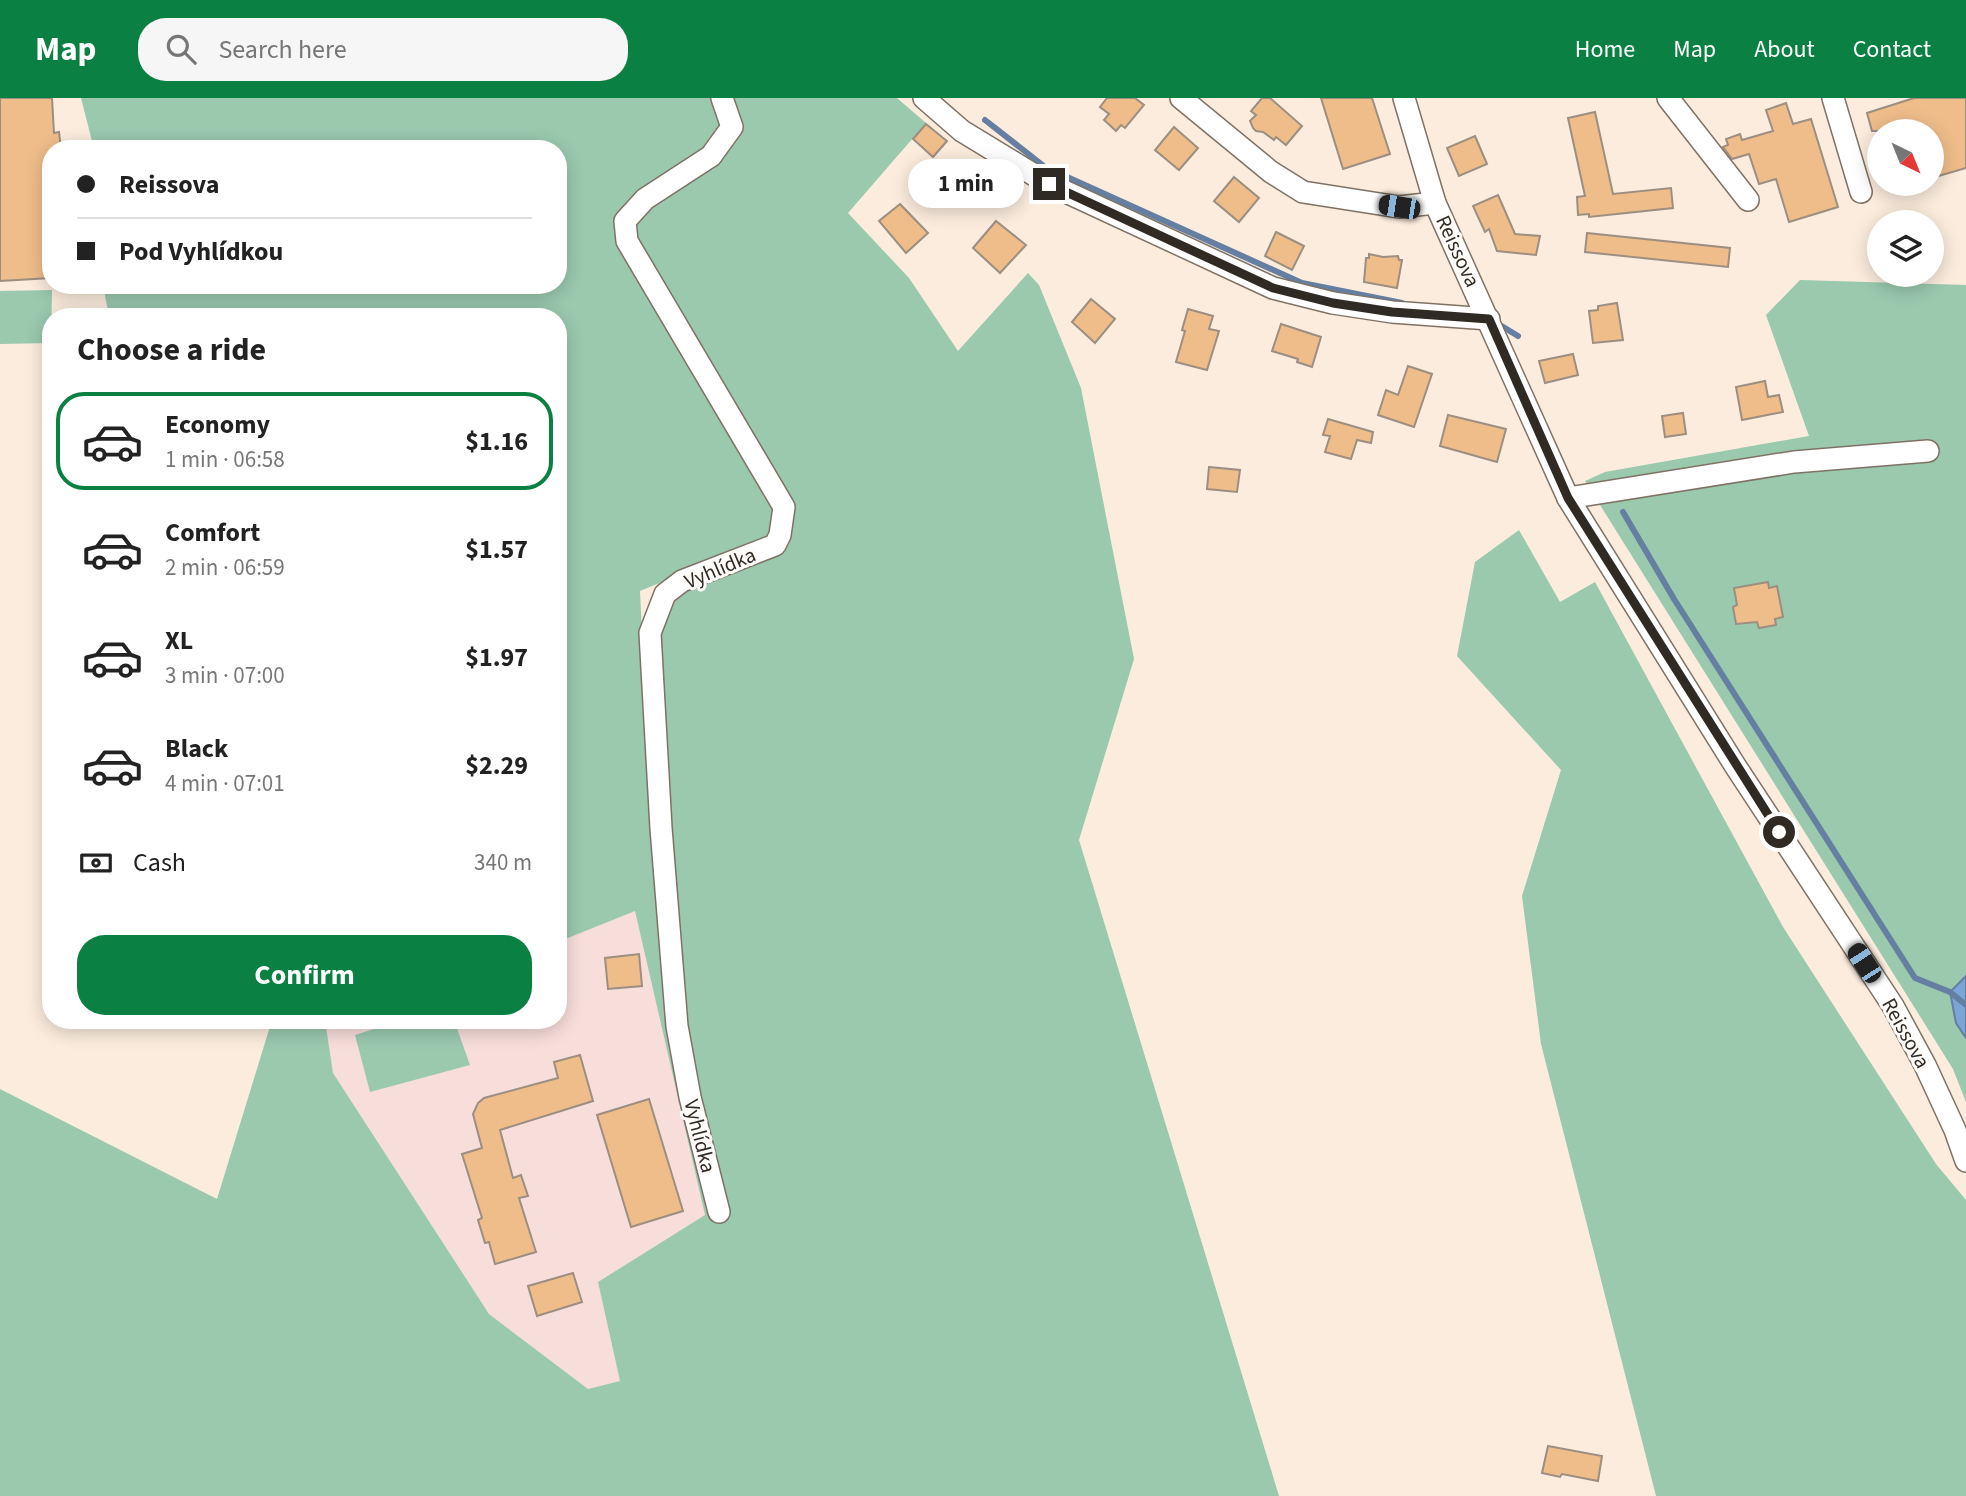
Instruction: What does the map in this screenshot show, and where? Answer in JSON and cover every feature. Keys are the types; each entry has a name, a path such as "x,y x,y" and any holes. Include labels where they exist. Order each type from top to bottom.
{"street":[{"name":"Vyhlídka","path":"719,1212 690,1097 677,1026 661,828 650,633 666,594 682,581 775,545 780,535 784,507 627,241 625,220 645,199 711,156 732,127 722,98"},
{"path":"924,98 962,131 1049,184 1273,288 1333,303 1392,312 1489,319"},
{"path":"1181,98 1271,172 1303,192 1399,207 1435,202"},
{"name":"Reissova","path":"1404,98 1435,202 1568,498 1736,767 1893,1006 1925,1065 1966,1161"},
{"path":"1668,98 1748,200"},
{"path":"1833,98 1861,192"},
{"path":"1568,498 1794,462 1928,452"}],"shaded area":[{"path":"635,910 705,1215 598,1282 620,1381 588,1389 489,1314 333,1073 326,1029 567,1029 567,938"}],"green space":[{"path":"81,98 897,98 926,123 848,213 909,278 958,351 1028,273 1039,285 1081,388 1134,659 1079,840 1279,1496 0,1496 0,1089 217,1199 269,1029 326,1029 333,1073 489,1314 588,1389 620,1381 598,1282 705,1215 635,911 567,938 567,308 107,308 105,294 567,294 567,140 92,140","holes":["739,550 659,611 650,808 640,591"]},
{"path":"1800,280 1867,282 1867,287 1966,285 1966,1102 1953,1069 1585,481 1605,472 1809,436 1766,315"},
{"path":"42,290 42,294 52,294 52,308 42,308 42,343 0,344 0,291"},
{"path":"1519,530 1560,602 1595,582 1783,927 1936,1164 1966,1200 1966,1496 1656,1496 1541,1044 1522,896 1561,770 1457,656 1475,562"},
{"path":"374,1029 457,1029 470,1065 370,1092 355,1035"}],"water":[{"path":"1966,976 1966,1038 1956,1023 1950,992"}],"building":[{"path":"0,98 52,98 54,133 59,132 60,140 42,140 42,279 0,281"},
{"path":"1107,98 1135,98 1144,105 1125,128 1121,125 1116,131 1104,120 1109,114 1100,107"},
{"path":"1262,98 1270,98 1302,126 1286,145 1276,137 1274,140 1253,128 1250,121 1256,115 1251,111"},
{"path":"1321,98 1372,98 1390,154 1343,169"},
{"path":"1914,98 1966,98 1966,168 1944,174 1944,119 1869,119 1867,113"},
{"path":"1786,103 1793,124 1811,119 1838,207 1789,222 1776,179 1759,184 1749,154 1732,159 1723,147 1728,145 1726,139 1740,134 1742,140 1773,131 1766,110"},
{"path":"1595,112 1613,194 1671,188 1673,208 1589,217 1589,214 1578,215 1577,197 1585,196 1568,118"},
{"path":"926,124 947,141 933,157 913,139"},
{"path":"1174,127 1198,148 1179,170 1155,150"},
{"path":"1475,136 1487,164 1459,176 1447,148"},
{"path":"1234,177 1259,198 1239,222 1214,201"},
{"path":"1498,195 1515,234 1540,236 1536,255 1497,251 1489,229 1485,232 1473,206"},
{"path":"900,204 928,233 906,253 879,221"},
{"path":"996,221 1026,245 1000,273 973,248"},
{"path":"1276,232 1304,246 1292,270 1265,256"},
{"path":"1587,233 1730,248 1728,267 1585,252"},
{"path":"1369,254 1398,256 1399,260 1402,260 1397,288 1364,282 1366,258 1369,258"},
{"path":"1091,299 1115,319 1095,343 1072,322"},
{"path":"1617,303 1623,340 1593,343 1589,311 1598,310 1598,306"},
{"path":"1188,309 1213,316 1209,329 1219,331 1207,370 1176,362"},
{"path":"1281,324 1321,337 1312,367 1297,362 1298,359 1272,351"},
{"path":"1573,354 1578,375 1545,383 1539,361"},
{"path":"1408,366 1432,374 1414,427 1378,415 1386,390 1398,395"},
{"path":"1765,381 1768,397 1779,395 1783,412 1742,420 1736,387"},
{"path":"1683,413 1686,434 1665,437 1662,416"},
{"path":"1448,415 1506,429 1497,462 1440,446"},
{"path":"1328,419 1373,432 1371,443 1357,440 1351,459 1325,452 1330,436 1323,435"},
{"path":"1209,467 1240,470 1237,492 1207,489"},
{"path":"1768,582 1769,588 1777,586 1783,617 1775,619 1776,625 1759,628 1757,622 1736,624 1734,588"},
{"path":"639,954 642,986 608,989 605,958"},
{"path":"580,1055 593,1101 500,1130 513,1178 521,1175 528,1196 519,1198 536,1252 495,1264 489,1242 485,1243 478,1220 482,1218 462,1154 482,1148 473,1114 478,1103 484,1098 558,1078 554,1062"},
{"path":"649,1099 683,1211 631,1227 597,1115"},
{"path":"573,1273 582,1302 537,1316 528,1286"},
{"path":"1548,1446 1602,1456 1598,1481 1542,1473"}],"waterway":[{"path":"985,120 1045,167 1302,283 1402,303"},
{"path":"1495,322 1518,336"},
{"path":"1623,512 1674,599 1915,978 1950,992 1966,1005"}],"route":[{"path":"1049,184 1273,288 1333,303 1392,312 1489,319 1568,498 1779,832"}]}
